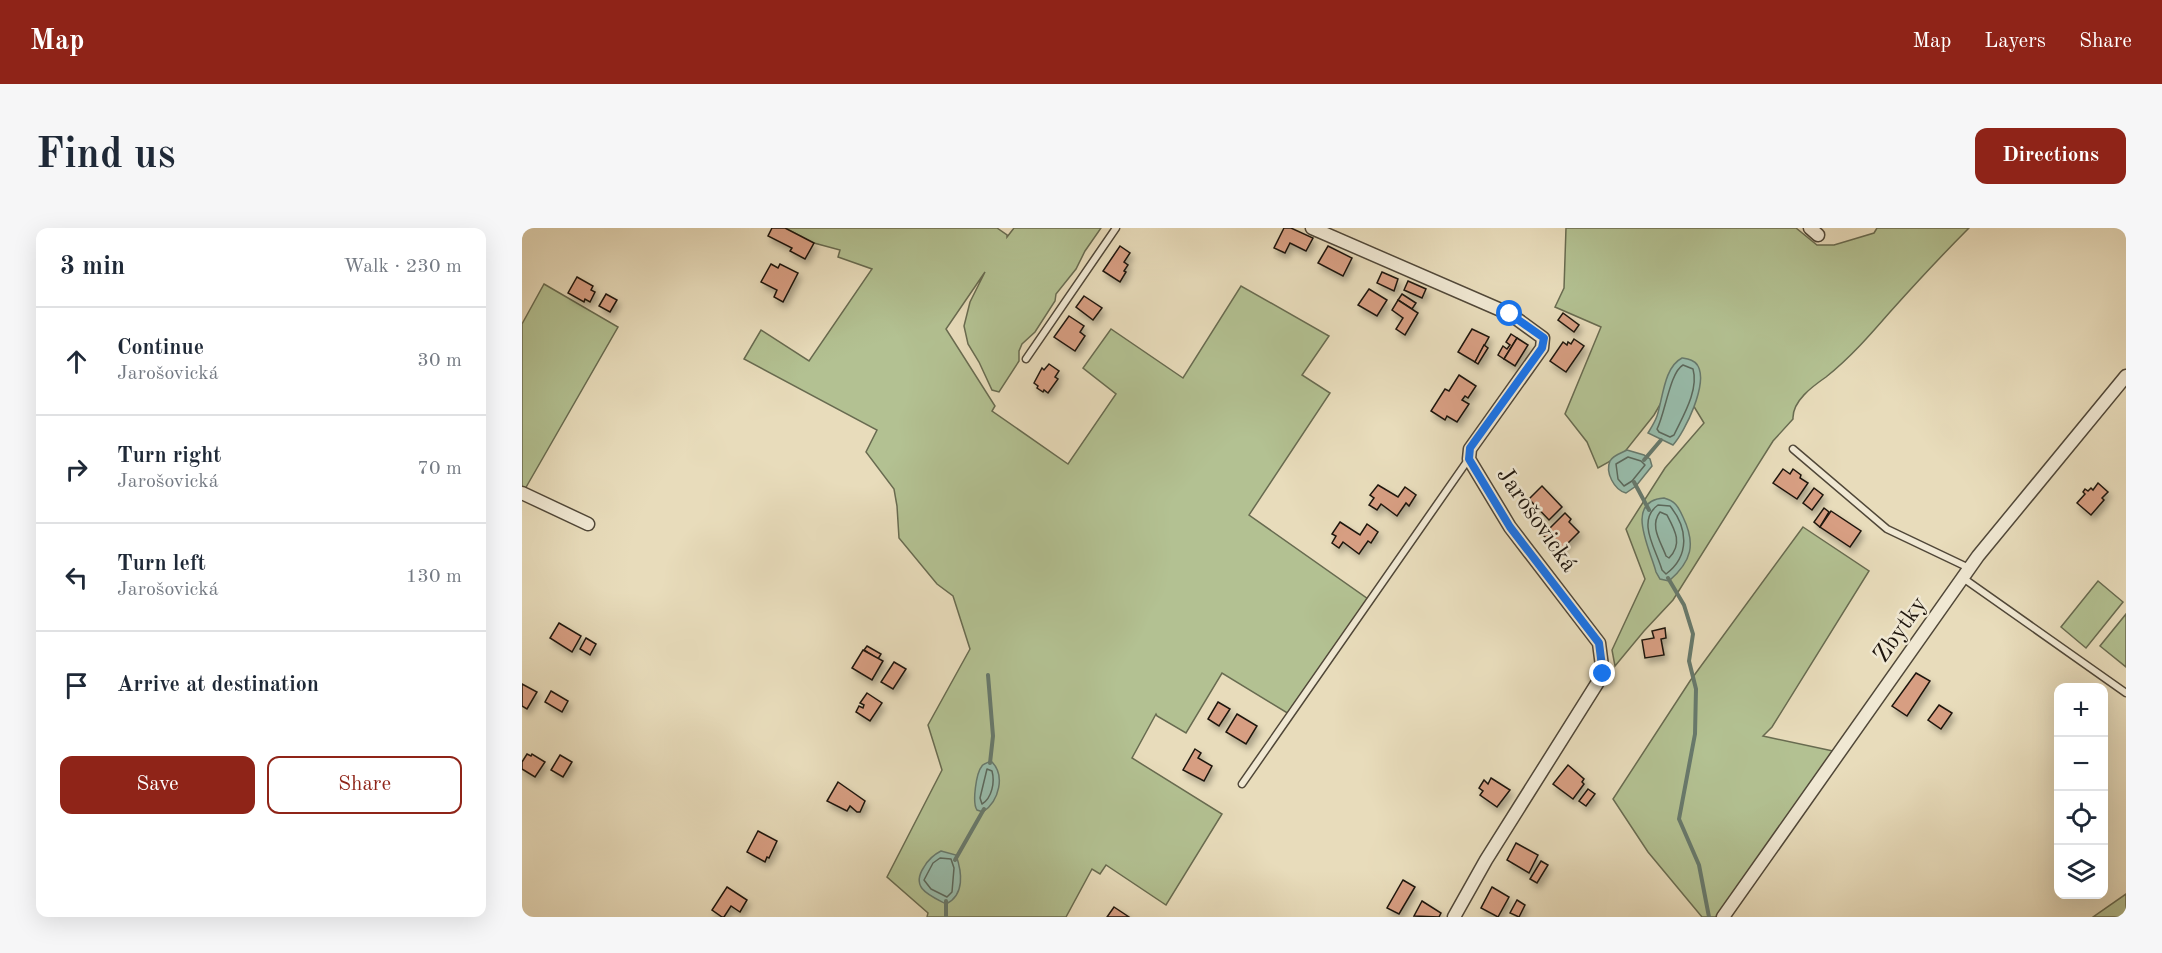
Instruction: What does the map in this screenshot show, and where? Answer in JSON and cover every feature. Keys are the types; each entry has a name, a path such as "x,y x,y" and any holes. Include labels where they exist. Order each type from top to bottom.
{"street":[{"name":"Jarošovická","path":"1312,228 1510,314 1544,338 1542,348 1470,448 1469,459 1510,527 1599,643 1603,674 1486,860 1454,917"},
{"name":"Zbytky","path":"1722,917 1966,573 2126,376"},
{"path":"522,493 588,524"}],"lane":[{"path":"1026,359 1116,228"},
{"path":"1793,449 1887,529 1966,573 2126,693"},
{"path":"1242,784 1469,459"}],"shaded area":[{"path":"785,228 997,228 1007,237 1014,228 1101,228 1076,269 1056,294 1055,301 1035,332 1022,344 1019,361 999,392 992,390 968,344 964,326 970,302 985,272 946,329 995,406 992,411 1068,464 1116,394 1083,368 1111,329 1183,378 1241,286 1329,336 1302,375 1330,393 1249,515 1368,599 1289,714 1222,673 1186,733 1156,714 1132,758 1222,814 1166,905 1106,865 1100,874 1092,869 1066,917 927,917 928,913 887,877 942,770 928,725 970,649 953,596 937,584 899,538 894,489 866,452 877,430 744,359 761,330 809,361 872,269 838,257 840,250 814,243"},
{"path":"1566,228 1796,228 1817,245 1834,245 1874,233 1877,228 1969,228 1852,354 1800,400 1793,419 1773,441 1673,600 1615,666 1612,650 1645,579 1626,529 1665,468 1704,423 1676,377 1654,415 1623,454 1598,468 1587,442 1565,414 1601,327 1555,307 1564,288"},
{"path":"544,284 618,327 525,489 522,487 522,324"},
{"path":"1803,527 1869,571 1772,727 1763,736 1833,751 1716,917 1702,917 1648,852 1613,799 1690,681"},
{"path":"2098,581 2123,602 2086,648 2061,627"},
{"path":"2126,614 2126,667 2100,646"},
{"path":"2126,894 2126,917 2093,917"}],"water":[{"path":"1682,358 1697,364 1700,384 1689,419 1673,445 1648,433 1657,416 1671,368"},
{"path":"1627,450 1644,455 1650,459 1652,466 1636,486 1626,493 1614,484 1609,465 1613,457"},
{"path":"1664,498 1674,502 1690,536 1690,552 1687,559 1669,581 1660,579 1656,572 1642,517 1645,508 1652,501"},
{"path":"991,761 998,773 999,788 989,807 983,812 977,810 975,788 980,770 983,765"},
{"path":"941,851 956,855 960,869 959,889 952,900 946,904 923,890 919,880 927,862"}],"building":[{"path":"772,228 785,228 814,243 805,259 790,251 792,248 768,236"},
{"path":"1284,228 1291,228 1313,238 1306,251 1290,243 1285,253 1274,248"},
{"path":"1120,246 1130,253 1124,262 1128,265 1120,282 1103,271"},
{"path":"1328,246 1352,258 1343,276 1318,263"},
{"path":"771,264 778,268 780,264 798,273 783,302 774,297 777,290 761,282"},
{"path":"1382,272 1398,279 1394,291 1377,283"},
{"path":"577,277 593,286 591,290 595,292 590,302 585,299 584,302 568,293"},
{"path":"1408,281 1426,289 1422,298 1404,290"},
{"path":"1369,289 1387,300 1377,316 1358,305"},
{"path":"606,294 617,300 610,312 599,306"},
{"path":"1402,294 1416,303 1412,309 1398,300"},
{"path":"1084,296 1102,308 1093,320 1076,307"},
{"path":"1398,300 1418,313 1405,335 1396,329 1403,318 1392,310"},
{"path":"1563,313 1579,325 1574,332 1558,320"},
{"path":"1069,316 1084,326 1080,332 1085,336 1075,351 1054,337"},
{"path":"1472,329 1489,337 1475,362 1458,352"},
{"path":"1511,334 1517,338 1504,359 1498,355 1503,346 1507,349 1510,345 1506,342"},
{"path":"1517,338 1528,345 1515,366 1504,359"},
{"path":"1574,339 1584,346 1566,372 1550,361 1563,342 1567,345 1568,342 1571,344"},
{"path":"1484,345 1488,348 1478,364 1475,362"},
{"path":"1049,364 1059,371 1055,377 1058,379 1048,393 1037,388 1038,386 1034,383 1042,368 1044,370"},
{"path":"1459,375 1476,386 1468,398 1465,396 1462,400 1469,404 1457,422 1447,416 1445,420 1431,411 1445,389 1449,391"},
{"path":"1783,469 1790,474 1793,469 1801,475 1800,478 1808,483 1797,499 1773,483"},
{"path":"2098,483 2108,492 2091,515 2077,503 2085,494 2083,492 2085,489 2093,490"},
{"path":"1378,485 1398,497 1405,487 1416,495 1409,506 1406,503 1397,516 1381,504 1377,510 1369,505 1374,498 1370,495"},
{"path":"1542,486 1562,507 1549,520 1529,499"},
{"path":"1814,488 1823,495 1812,510 1803,503"},
{"path":"1824,508 1829,512 1820,527 1814,522"},
{"path":"1831,511 1861,531 1850,547 1820,527"},
{"path":"1565,513 1571,519 1569,522 1579,532 1560,551 1543,535"},
{"path":"1340,522 1360,535 1367,524 1378,532 1371,543 1368,541 1359,554 1343,542 1339,548 1332,543 1336,536 1332,534"},
{"path":"559,623 581,636 572,652 550,638"},
{"path":"1665,628 1666,638 1661,639 1664,655 1645,658 1642,640 1654,638 1652,631"},
{"path":"586,638 596,644 590,655 580,649"},
{"path":"867,646 881,654 878,659 864,650"},
{"path":"863,650 883,661 872,680 852,668"},
{"path":"894,662 906,669 893,689 881,682"},
{"path":"1916,673 1930,681 1907,716 1892,706"},
{"path":"522,684 537,692 527,709 522,706"},
{"path":"551,691 568,701 562,712 545,702"},
{"path":"867,693 882,703 870,721 856,712 859,706 863,708 864,705 860,703"},
{"path":"1218,702 1230,709 1219,726 1208,719"},
{"path":"1939,705 1952,713 1941,729 1928,720"},
{"path":"1237,714 1257,726 1246,744 1226,732"},
{"path":"1195,749 1201,753 1198,758 1212,766 1204,781 1183,770"},
{"path":"527,754 531,756 532,754 545,762 535,777 522,769 522,762"},
{"path":"560,755 572,762 563,777 551,770"},
{"path":"1568,765 1584,779 1582,782 1584,784 1573,799 1553,784"},
{"path":"1491,778 1510,790 1497,807 1480,795 1483,791 1479,788 1484,780 1488,784"},
{"path":"838,782 865,801 860,812 850,806 847,811 827,801"},
{"path":"1588,789 1595,794 1586,806 1579,801"},
{"path":"758,831 777,841 765,862 747,852"},
{"path":"1516,843 1538,855 1529,873 1507,860"},
{"path":"1541,861 1548,865 1537,883 1530,879"},
{"path":"1403,880 1415,887 1399,914 1387,908"},
{"path":"727,887 747,900 740,912 731,906 722,917 712,910"},
{"path":"1492,887 1509,897 1498,917 1481,908"},
{"path":"1517,900 1525,905 1519,917 1510,913"},
{"path":"1422,901 1441,913 1439,917 1414,916"},
{"path":"1114,907 1129,917 1107,917"}],"waterway":[{"path":"1644,460 1661,440"},
{"path":"1634,482 1649,510"},
{"path":"1668,578 1684,605 1693,634 1689,661 1696,689 1695,734 1679,819 1699,865 1709,917"},
{"path":"988,675 993,736 990,763"},
{"path":"955,860 984,809"},
{"path":"946,901 946,917"}],"route":[{"path":"1510,314 1544,338 1542,348 1470,448 1469,459 1510,527 1599,643 1603,674"}]}
